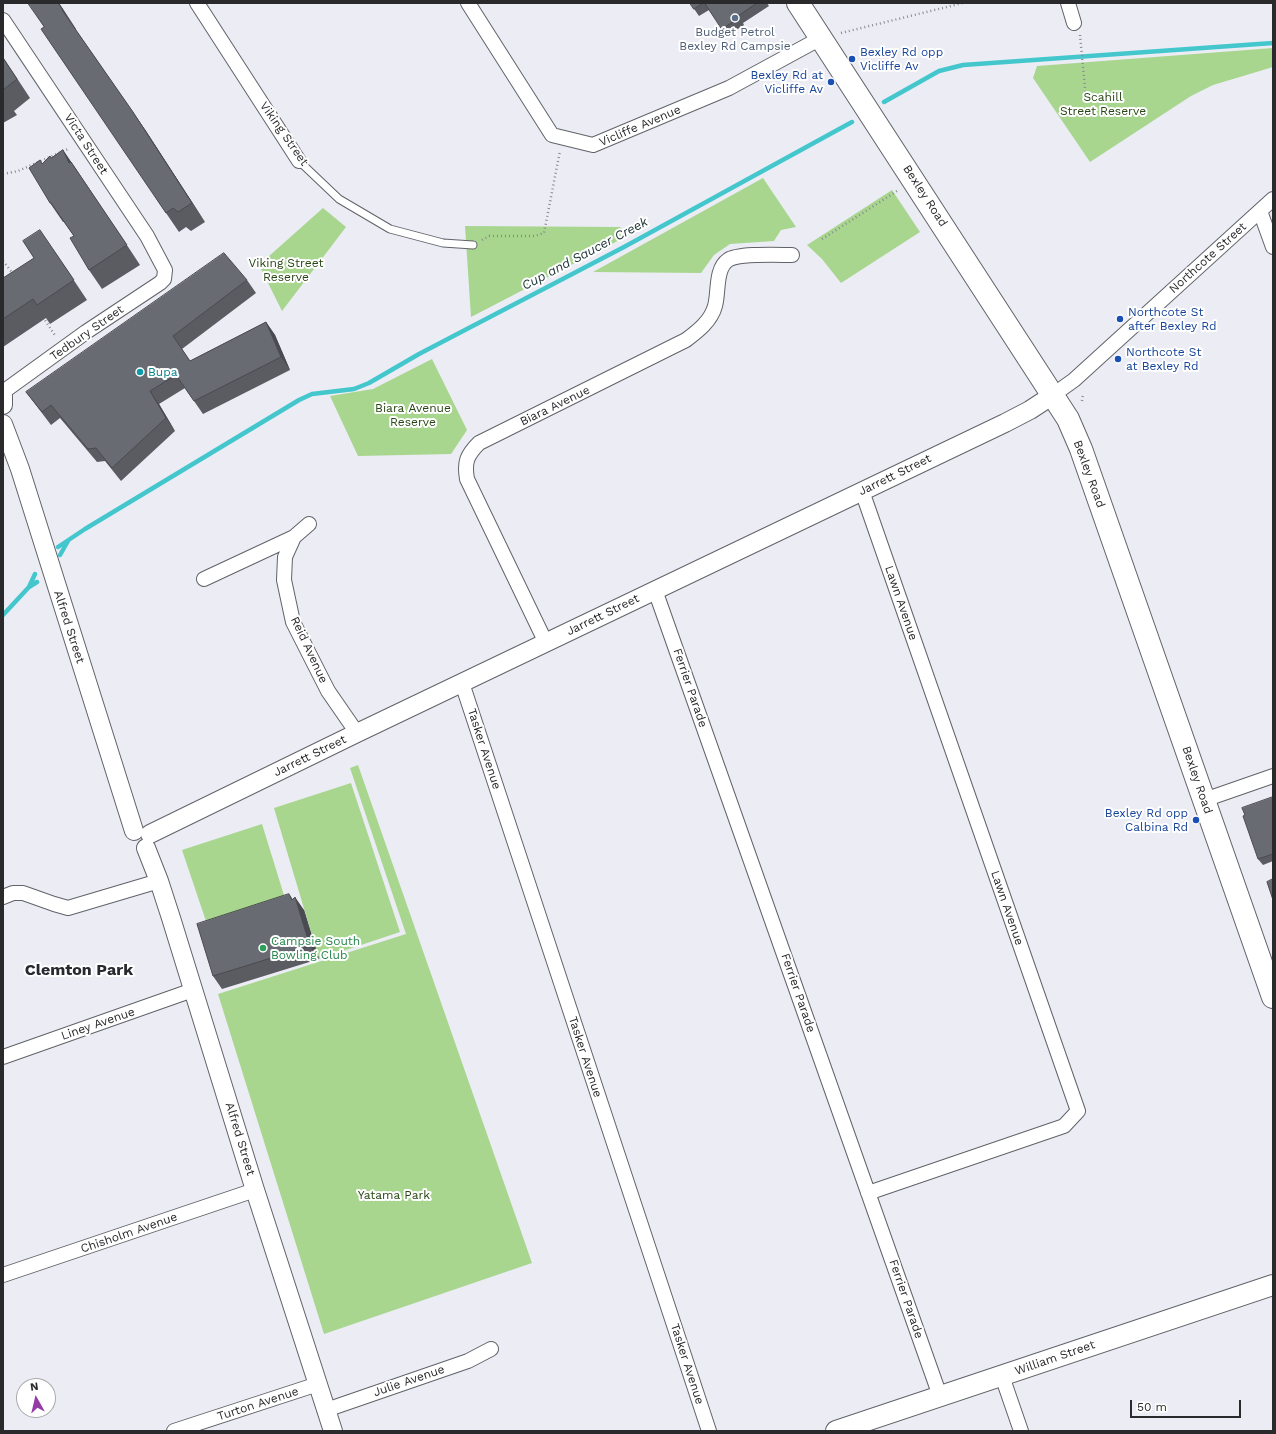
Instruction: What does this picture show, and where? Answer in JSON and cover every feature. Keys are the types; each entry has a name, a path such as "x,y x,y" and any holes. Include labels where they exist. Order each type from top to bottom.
{"main road":[{"name":"Bexley Road","path":"798,3 831,35 865,105 1068,419 1081,449 1273,997"},
{"name":"William Street","path":"836,1431 1273,1284"}],"street":[{"name":"Viking Street","path":"197,3 299,161"},
{"name":"Vicliffe Avenue","path":"468,3 552,135 593,146 728,88 831,35"},
{"path":"1068,3 1074,23"},
{"name":"Victa Street","path":"3,20 147,236 165,270"},
{"name":"Northcote Street","path":"1053,395 1074,380 1273,200"},
{"path":"1260,211 1273,247"},
{"name":"Biara Avenue","path":"546,643 467,479 465,469 466,459 471,450 479,443 686,340 704,327 715,307 721,269 728,260 738,256 792,255"},
{"name":"Tedbury Street","path":"3,392 86,332 160,283 164,279 165,270"},
{"name":"Jarrett Street","path":"143,838 462,682 1005,423 1030,410 1053,395"},
{"path":"3,396 3,405"},
{"name":"Alfred Street","path":"3,424 20,469 54,578 159,881 255,1190 333,1431"},
{"name":"Lawn Avenue","path":"862,491 1078,1111 1064,1126 868,1193"},
{"name":"Reid Avenue","path":"204,579 294,537 309,524"},
{"name":"Reid Avenue","path":"294,537 285,557 284,580 293,622 328,691 357,733"},
{"name":"Ferrier Parade","path":"655,590 940,1396"},
{"name":"Tasker Avenue","path":"462,682 709,1431"},
{"path":"1204,800 1273,776"},
{"path":"3,897 14,893 23,893 68,908 159,881"},
{"name":"Liney Avenue","path":"3,1057 193,990"},
{"name":"Chisholm Avenue","path":"3,1276 255,1190"},
{"name":"Julie Avenue","path":"326,1410 468,1362 491,1349"},
{"path":"1002,1376 1021,1431"},
{"name":"Turton Avenue","path":"174,1431 318,1384"}],"lane":[{"name":"Viking Street","path":"299,161 339,199 390,230 443,243 473,245"}],"path":[{"path":"831,35 963,3"},
{"path":"1082,47 1086,98"},
{"path":"473,245 489,236 535,236 544,233 562,138"},
{"path":"3,174 18,171 68,149"},
{"path":"822,239 897,191"},
{"path":"3,261 16,278"},
{"path":"40,313 56,336"},
{"path":"1082,401 1083,394"}],"green space":[{"name":"Scahill Street Reserve","path":"1273,48 1273,67 1213,85 1191,96 1090,162 1033,78 1037,66"},
{"path":"763,178 796,227 781,230 774,241 730,244 714,255 701,273 593,272"},
{"path":"892,190 920,232 841,283 822,259 807,245"},
{"name":"Viking Street Reserve","path":"323,208 346,227 282,311 259,265"},
{"path":"465,226 620,227 629,235 471,317"},
{"name":"Biara Avenue Reserve","path":"432,359 467,430 451,454 358,456 330,396 373,389"},
{"name":"Yatama Park","path":"358,765 532,1263 324,1334 218,994 406,934 350,768"},
{"path":"351,783 400,932 319,959 274,808"},
{"path":"262,824 287,905 209,930 182,850"}],"building":[{"path":"28,3 58,3 133,112 192,203 178,212 173,208 166,213 41,29 44,27"},
{"path":"690,3 703,3 694,9"},
{"path":"705,3 757,3 738,16 739,18 722,29"},
{"path":"3,58 17,79 3,90"},
{"path":"63,150 69,163 71,162 127,245 89,270 70,238 74,236 50,203 29,168 40,160 42,164 50,156 51,158"},
{"path":"40,230 74,280 37,305 33,299 3,319 3,278 34,258 23,241"},
{"name":"Bupa","path":"224,253 247,280 173,336 190,361 266,322 281,357 194,401 176,375 150,391 166,418 112,468 96,448 88,449 51,405 42,412 26,392"},
{"path":"1273,797 1273,854 1258,859 1243,816 1245,815 1242,808"},
{"path":"1273,879 1273,900 1267,882"},
{"name":"Campsie South Bowling Club","path":"289,894 292,900 295,897 310,946 213,976 197,924"}],"waterway":[{"path":"884,102 939,71 963,65 1273,43"},
{"name":"Cup and Saucer Creek","path":"58,547 85,529 299,400 312,394 354,389 369,383 419,354 624,247 852,122"},
{"path":"60,555 68,541"},
{"path":"3,615 29,587 35,574"},
{"path":"29,587 37,582"}],"place":[{"name":"Budget Petrol Bexley Rd Campsie","path":"735,18"},
{"name":"Bexley Rd opp Vicliffe Av","path":"852,59"},
{"name":"Bexley Rd at Vicliffe Av","path":"831,82"},
{"name":"Northcote St after Bexley Rd","path":"1120,319"},
{"name":"Northcote St at Bexley Rd","path":"1118,359"},
{"name":"Bupa","path":"140,372"},
{"name":"Bexley Rd opp Calbina Rd","path":"1196,820"},
{"name":"Campsie South Bowling Club","path":"263,948"}],"district":[{"name":"Clemton Park","path":"79,970"}]}
